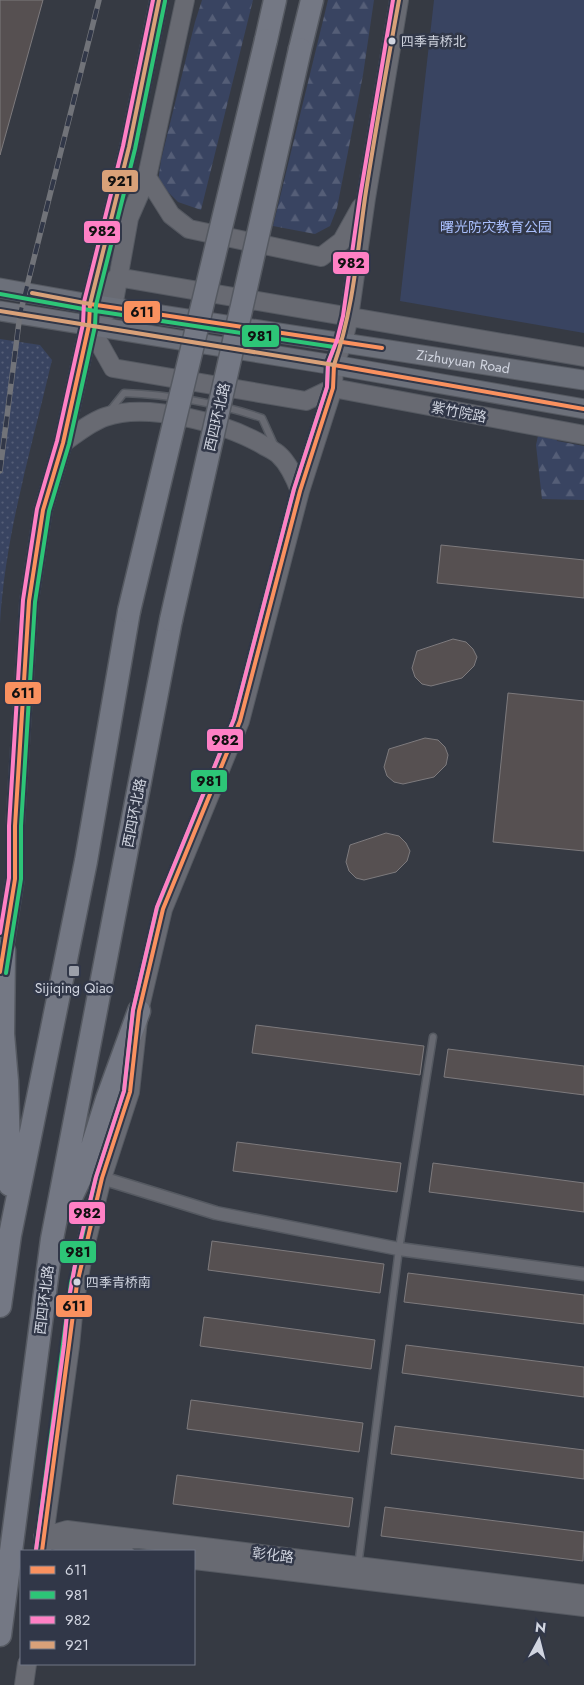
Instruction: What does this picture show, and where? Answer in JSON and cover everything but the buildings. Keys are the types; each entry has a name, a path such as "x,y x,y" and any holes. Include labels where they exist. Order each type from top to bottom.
{"highway":[{"path":"0,1306 10,1235 86,861 129,611 275,0"},
{"name":"西四环北路","path":"0,1635 52,1238 171,620 312,0"},
{"path":"2,961 3,1034 10,1152 10,1235"},
{"path":"52,1238 86,1166 107,1099 139,1011"}],"main road":[{"name":"Zizhuyuan Road","path":"0,288 90,304 584,380"},
{"name":"Zizhuyuan Road","path":"0,311 334,365 584,409"},
{"path":"565,406 584,422"}],"street":[{"path":"2,961 15,879 15,826 29,600 43,510 64,443 89,326 90,304 128,147 159,0"},
{"path":"129,218 147,177 186,0"},
{"path":"116,1550 66,1544 43,1544 77,1284 102,1178 130,1092 139,1011 163,909 240,721 300,490 333,388 334,365 343,342 349,318 366,198 399,0"},
{"path":"89,326 113,307 129,218 128,147"},
{"path":"147,177 171,215 189,229 321,257 342,242 366,198"},
{"path":"90,304 117,278"},
{"path":"117,278 584,357"},
{"path":"89,326 113,368 306,401 333,388"},
{"name":"紫竹院路","path":"333,388 584,435"},
{"path":"64,443 104,417 124,413 145,411 196,420 246,436 278,454 295,476 300,490"},
{"path":"102,1178 216,1213 399,1249 584,1274"},
{"name":"彰化路","path":"43,1544 67,1530 584,1607"},
{"name":"彰化路","path":"195,1560 584,1594"},
{"path":"24,1685 27,1665"}],"lane":[{"path":"357,1573 399,1249 433,1037"}],"green space":[{"path":"202,0 253,0 201,210 178,202 158,182 161,160"},
{"path":"328,0 374,0 363,75 337,208 330,226 315,234 273,226"},
{"name":"曙光防灾教育公园","path":"434,0 584,0 584,333 400,301"},
{"path":"0,339 40,345 52,360 13,524 7,557 0,624"},
{"path":"539,431 556,433 557,441 584,446 584,500 542,499 536,445"}],"railway":[{"path":"0,471 20,314 99,0"}],"transit line":[{"name":"982","path":"0,933 9,878 9,826 23,600 37,509 57,441 83,324 84,302 123,146 153,0"},
{"name":"921","path":"32,293 90,304 129,147 159,0"},
{"name":"982","path":"36,1550 68,1304 77,1254 96,1177 124,1091 133,1010 157,907 234,719 294,489 327,387 328,363 337,340 343,316 360,197 393,0"},
{"name":"921","path":"0,311 334,365 350,303 369,173 399,0"},
{"name":"981","path":"6,973 21,879 21,826 35,602 49,511 69,444 95,326 96,305 135,149 165,1"},
{"name":"981","path":"0,294 89,310 334,347 328,364 327,387 294,489 234,719 157,908 133,1010 124,1091 96,1177 71,1283 36,1550"},
{"name":"611","path":"0,972 15,879 15,826 29,601 43,510 63,443 89,325 90,304 382,348"},
{"name":"611","path":"42,1550 77,1284 102,1178 130,1092 139,1011 163,909 240,721 300,491 333,388 334,365 584,409"}],"place":[{"name":"四季青桥北","path":"392,41"},
{"name":"Sijiqing Qiao","path":"74,971"},
{"name":"四季青桥南","path":"77,1282"}]}
